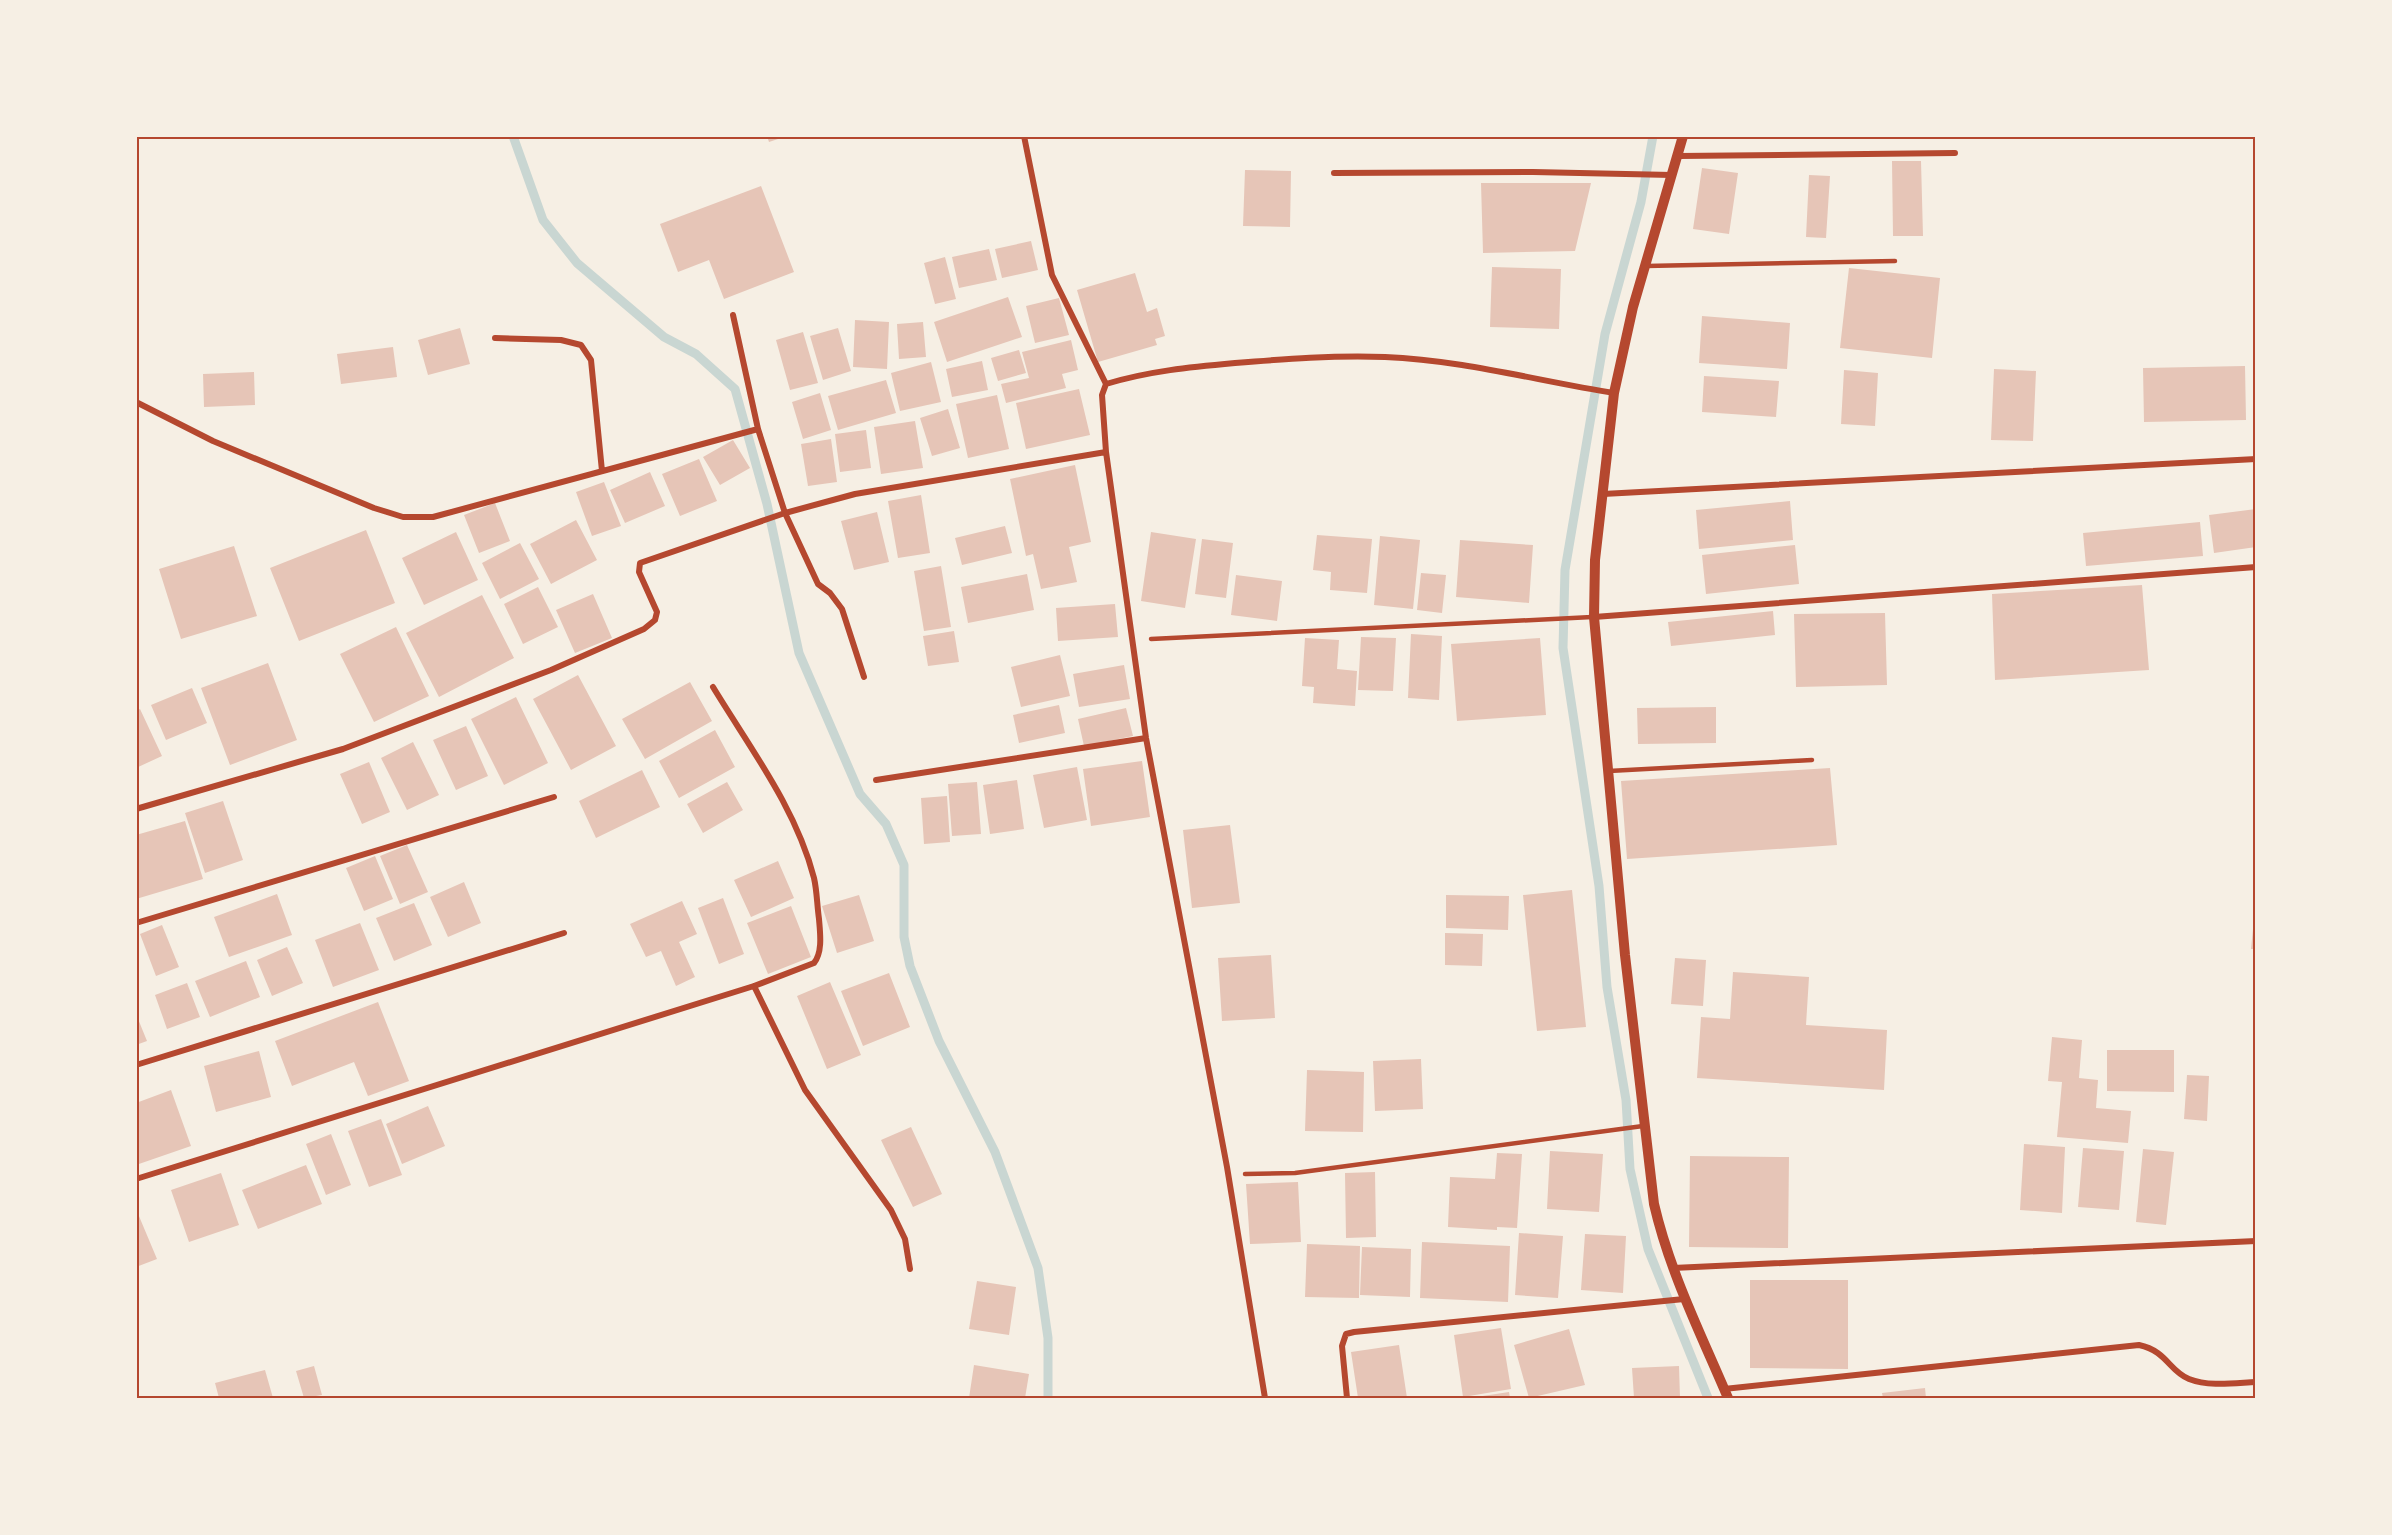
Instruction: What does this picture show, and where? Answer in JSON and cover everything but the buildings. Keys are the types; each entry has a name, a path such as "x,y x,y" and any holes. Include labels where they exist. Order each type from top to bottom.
{"street":[{"path":"1024,136 1052,275 1106,384 1102,396 1106,452 1146,738 1227,1167 1265,1398"},
{"path":"1683,136 1625,336 1614,393 1595,561 1594,616 1638,1127 1654,1204 1680,1299 1726,1394 2139,1345 2152,1348 2188,1379 2204,1383 2256,1382"},
{"path":"1679,156 1955,153"},
{"path":"1334,173 1533,172 1673,175"},
{"path":"734,315 755,429 785,513 818,584 830,593 842,609 864,677"},
{"path":"495,338 561,340 581,345 591,360 602,471"},
{"path":"1106,384 1143,373 1184,368 1315,357 1386,357 1450,363 1614,393"},
{"path":"136,402 213,441 403,517 433,517 755,429"},
{"path":"136,809 343,749 551,670 644,628 655,620 657,612 639,572 642,562 785,513 855,494 921,481 970,476 1106,452"},
{"path":"1603,494 2256,459"},
{"path":"1594,616 2256,567"},
{"path":"136,1179 754,986 801,969 817,960 820,940 814,879 786,806 713,687"},
{"path":"876,780 1146,738"},
{"path":"136,923 554,797"},
{"path":"136,1065 564,933"},
{"path":"754,986 805,1090 891,1210 905,1239 910,1269"},
{"path":"1672,1268 2256,1241"},
{"path":"1347,1398 1342,1346 1344,1337 1354,1332 1680,1299"}],"lane":[{"path":"1644,266 1895,261"},
{"path":"1151,639 1594,616"},
{"path":"1609,771 1812,760"},
{"path":"1245,1174 1295,1173 1638,1127"}],"waterway":[{"path":"513,136 543,220 577,263 664,337 696,354 735,389 767,504 799,653 860,794 886,824 904,865 904,937 910,966 939,1041 995,1152 1038,1268 1048,1338 1048,1398"},
{"path":"1653,136 1641,202 1605,334 1565,570 1563,648 1599,886 1607,987 1626,1100 1630,1169 1648,1249 1708,1398"}]}
